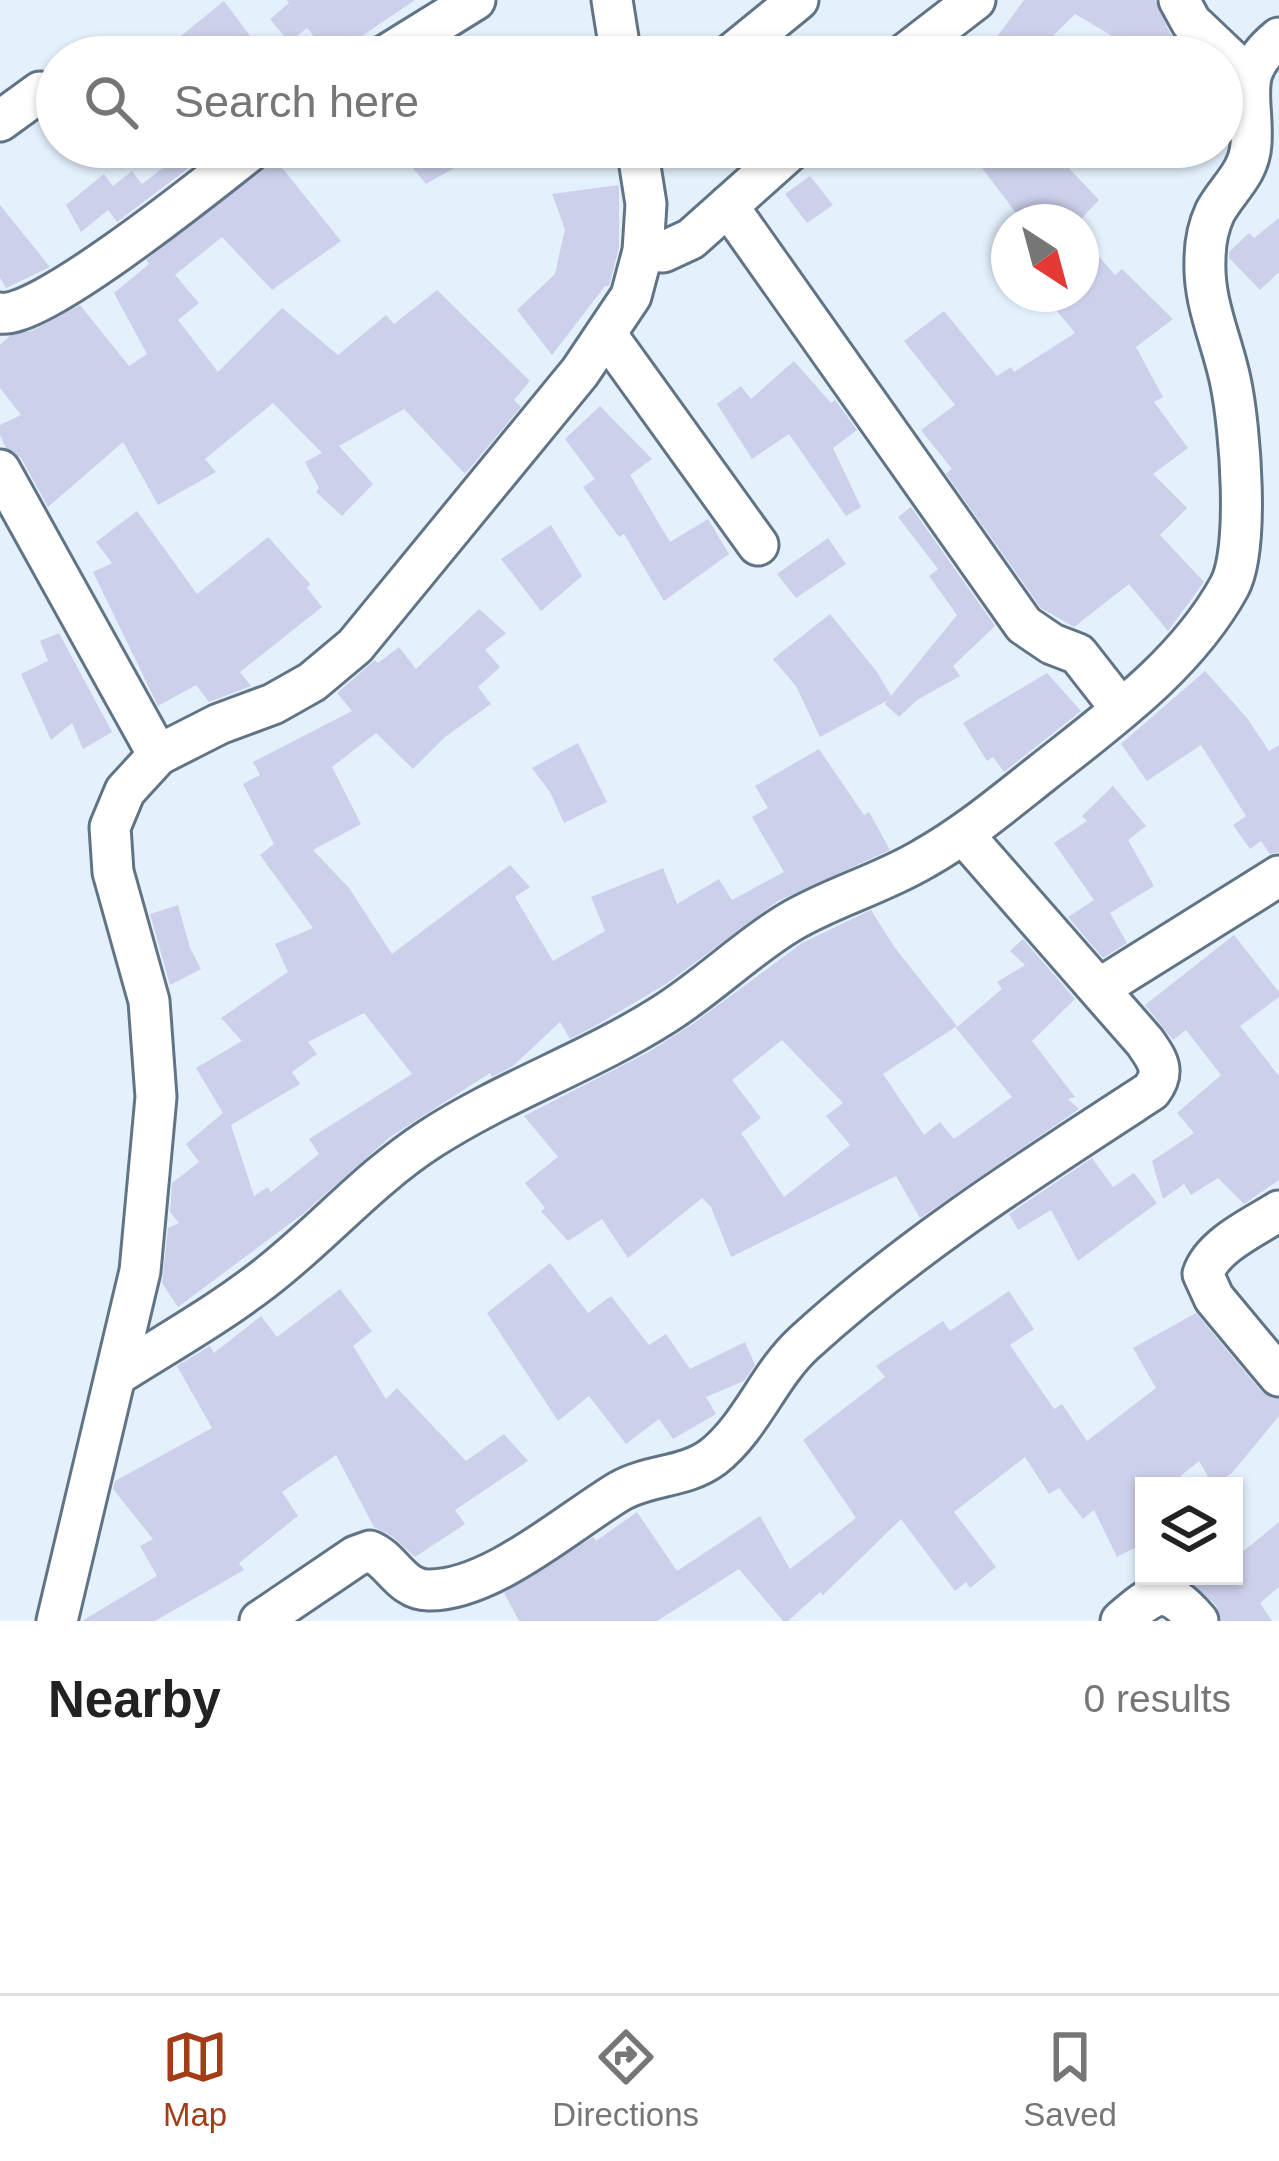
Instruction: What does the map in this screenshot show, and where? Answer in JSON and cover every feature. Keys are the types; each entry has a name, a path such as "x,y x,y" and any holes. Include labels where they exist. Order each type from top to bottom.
{"street":[{"path":"417,36 475,0"},
{"path":"612,0 618,36"},
{"path":"754,36 798,0"},
{"path":"928,36 975,0"},
{"path":"1179,0 1206,36"},
{"path":"117,1375 223,1309 278,1268 371,1180 431,1138 664,1015 795,919 920,861 963,834 1169,667 1232,583 1260,517 1232,387 1209,311 1204,262 1216,212 1247,163 1253,65 1279,38"},
{"path":"1243,71 1249,77"},
{"path":"0,121 36,95"},
{"path":"0,313 24,311 44,302 228,168"},
{"path":"58,1621 140,1270 156,1097 149,1001 113,872 110,827 124,791 158,755 219,724 273,704 312,682 355,646 606,334 631,296 643,251 646,204 640,168"},
{"path":"643,251 675,248 771,168"},
{"path":"728,206 1024,625 1078,654 1120,710"},
{"path":"606,334 758,545"},
{"path":"0,470 158,755"},
{"path":"260,1621 370,1551 381,1555 410,1586 430,1591 459,1585 512,1562 620,1491 691,1471 729,1443 799,1348 832,1319 947,1226 1151,1091 1160,1078 1160,1063 963,834"},
{"path":"1100,988 1279,876"},
{"path":"1279,1210 1218,1252 1203,1274 1214,1298 1279,1376"},
{"path":"1121,1621 1152,1596 1166,1594 1178,1599 1198,1621"}],"building":[{"path":"287,0 415,0 362,36 314,36 307,28 297,36 284,36 270,19"},
{"path":"1024,0 1155,0 1173,36 1112,36 1075,14 1053,36 997,36"},
{"path":"224,1 250,36 181,36"},
{"path":"163,168 188,168 117,222 108,210 81,232 66,205 104,174 113,186 132,171 142,184"},
{"path":"264,168 282,168 341,241 272,290 222,237 175,275 199,303 178,320 218,372 282,308 338,355 386,315 394,324 437,290 530,381 514,400 521,407 465,474 404,409 339,446 373,484 342,516 316,492 319,488 305,462 322,453 273,403 205,459 216,472 158,505 123,442 48,507 21,458 6,448 0,435 0,425 21,415 0,388 0,345 11,335 31,331 80,305 129,366 147,354 114,293 149,264 146,260"},
{"path":"413,168 454,168 426,184"},
{"path":"982,168 1069,168 1099,200 1095,204 1009,204"},
{"path":"810,176 833,205 807,223 785,194"},
{"path":"619,185 619,247 609,286 552,355 517,310 555,274 565,229 552,194"},
{"path":"0,205 50,267 6,288 0,278"},
{"path":"1279,218 1279,272 1260,290 1229,258 1229,252 1249,233 1254,238"},
{"path":"1099,257 1115,275 1122,269 1173,319 1136,347 1163,397 1154,402 1188,448 1153,474 1187,508 1160,535 1204,582 1168,631 1129,584 1074,627 1041,608 946,474 952,469 921,430 955,405 904,341 944,311 997,376 1011,367 1014,372 1075,333 1058,312 1099,312"},
{"path":"794,361 831,403 835,400 857,430 833,448 861,507 846,516 789,434 752,459 717,404 741,386 751,399"},
{"path":"600,406 652,459 630,475 670,542 708,519 729,554 664,601 624,534 619,537 583,487 595,479 565,439"},
{"path":"911,507 995,626 953,666 960,676 917,700 899,717 885,704 888,700 820,737 796,686 773,659 830,614 891,696 957,615 929,576 938,569 898,517"},
{"path":"137,511 197,594 268,537 310,584 307,588 322,607 240,672 251,686 209,702 196,685 158,706 93,572 112,563 96,542"},
{"path":"551,525 582,576 541,611 501,559"},
{"path":"828,538 846,564 796,598 777,574"},
{"path":"479,609 506,633 485,650 500,667 478,687 491,704 445,737 413,769 376,733 332,767 361,824 313,850 349,888 392,954 510,865 530,887 515,897 553,961 605,931 591,897 663,868 677,904 719,879 732,900 784,872 752,817 768,808 755,786 819,749 864,815 869,812 890,850 778,901 666,984 595,1026 570,1039 560,1022 513,1066 492,1077 490,1073 390,1137 304,1213 178,1307 162,1283 168,1228 179,1223 170,1212 172,1183 199,1162 186,1144 223,1113 196,1068 242,1041 221,1018 288,972 275,944 313,928 260,855 274,844 243,784 260,775 253,762 352,711 337,693 375,660 378,663 399,647 416,669","holes":["364,1013 412,1074 309,1139 319,1154 271,1192 268,1187 254,1196 231,1125 300,1084 292,1072 317,1054 308,1042"]},
{"path":"59,633 112,732 83,749 72,723 51,740 21,674 48,661 40,641"},
{"path":"1205,671 1269,751 1279,745 1279,852 1270,854 1261,841 1250,849 1233,825 1246,816 1201,745 1147,781 1121,744"},
{"path":"1047,673 1081,711 1004,772 993,757 987,761 963,723"},
{"path":"578,743 607,802 564,823 532,768"},
{"path":"1113,786 1146,826 1128,840 1154,886 1110,913 1127,943 1103,958 1068,917 1094,900 1054,843 1087,821 1082,816"},
{"path":"178,905 201,969 170,985 150,914"},
{"path":"871,910 957,1026 883,1074 924,1135 940,1122 954,1139 1012,1097 956,1028 1002,989 997,982 1025,965 1010,951 1023,939 1075,999 1032,1041 1079,1109 920,1218 896,1176 731,1257 711,1207 702,1198 628,1258 602,1219 568,1241 541,1211 545,1208 525,1183 558,1157 524,1116 647,1053 802,943","holes":["782,1040 843,1103 826,1116 850,1145 784,1197 741,1133 761,1118 732,1080"]},
{"path":"1234,935 1279,992 1279,997 1240,1026 1279,1076 1279,1180 1244,1204 1218,1178 1191,1195 1184,1184 1163,1199 1152,1161 1194,1133 1177,1113 1221,1075 1186,1030 1173,1040 1145,1005"},
{"path":"1092,1158 1113,1187 1134,1173 1157,1203 1078,1261 1051,1210 1018,1230 1009,1214"},
{"path":"550,1263 588,1313 611,1296 649,1345 666,1334 690,1369 745,1342 755,1365 744,1381 706,1397 716,1414 673,1439 659,1419 626,1444 589,1396 558,1421 487,1313"},
{"path":"340,1289 372,1331 353,1346 386,1399 397,1388 466,1461 504,1434 528,1461 455,1510 465,1524 415,1557 374,1527 336,1455 282,1492 298,1516 239,1563 244,1570 155,1621 82,1621 157,1576 140,1546 153,1539 113,1489 115,1481 212,1428 177,1366 210,1346 214,1353 261,1316 277,1337"},
{"path":"1009,1291 1034,1329 1010,1345 1054,1409 1062,1404 1087,1441 1156,1388 1133,1348 1196,1313 1261,1391 1279,1399 1279,1416 1226,1477 1208,1477 1199,1461 1179,1477 1135,1477 1135,1548 1117,1557 1094,1510 1083,1519 1059,1488 1049,1494 1025,1457 954,1512 996,1567 970,1588 966,1582 955,1591 901,1519 823,1595 820,1592 788,1621 783,1621 739,1569 657,1621 519,1621 504,1593 637,1512 677,1571 760,1516 790,1569 856,1518 803,1440 885,1377 876,1366 943,1321 950,1331"},
{"path":"1279,1522 1279,1587 1260,1603 1272,1621 1221,1621 1216,1605 1193,1585 1243,1585 1243,1552"}]}
